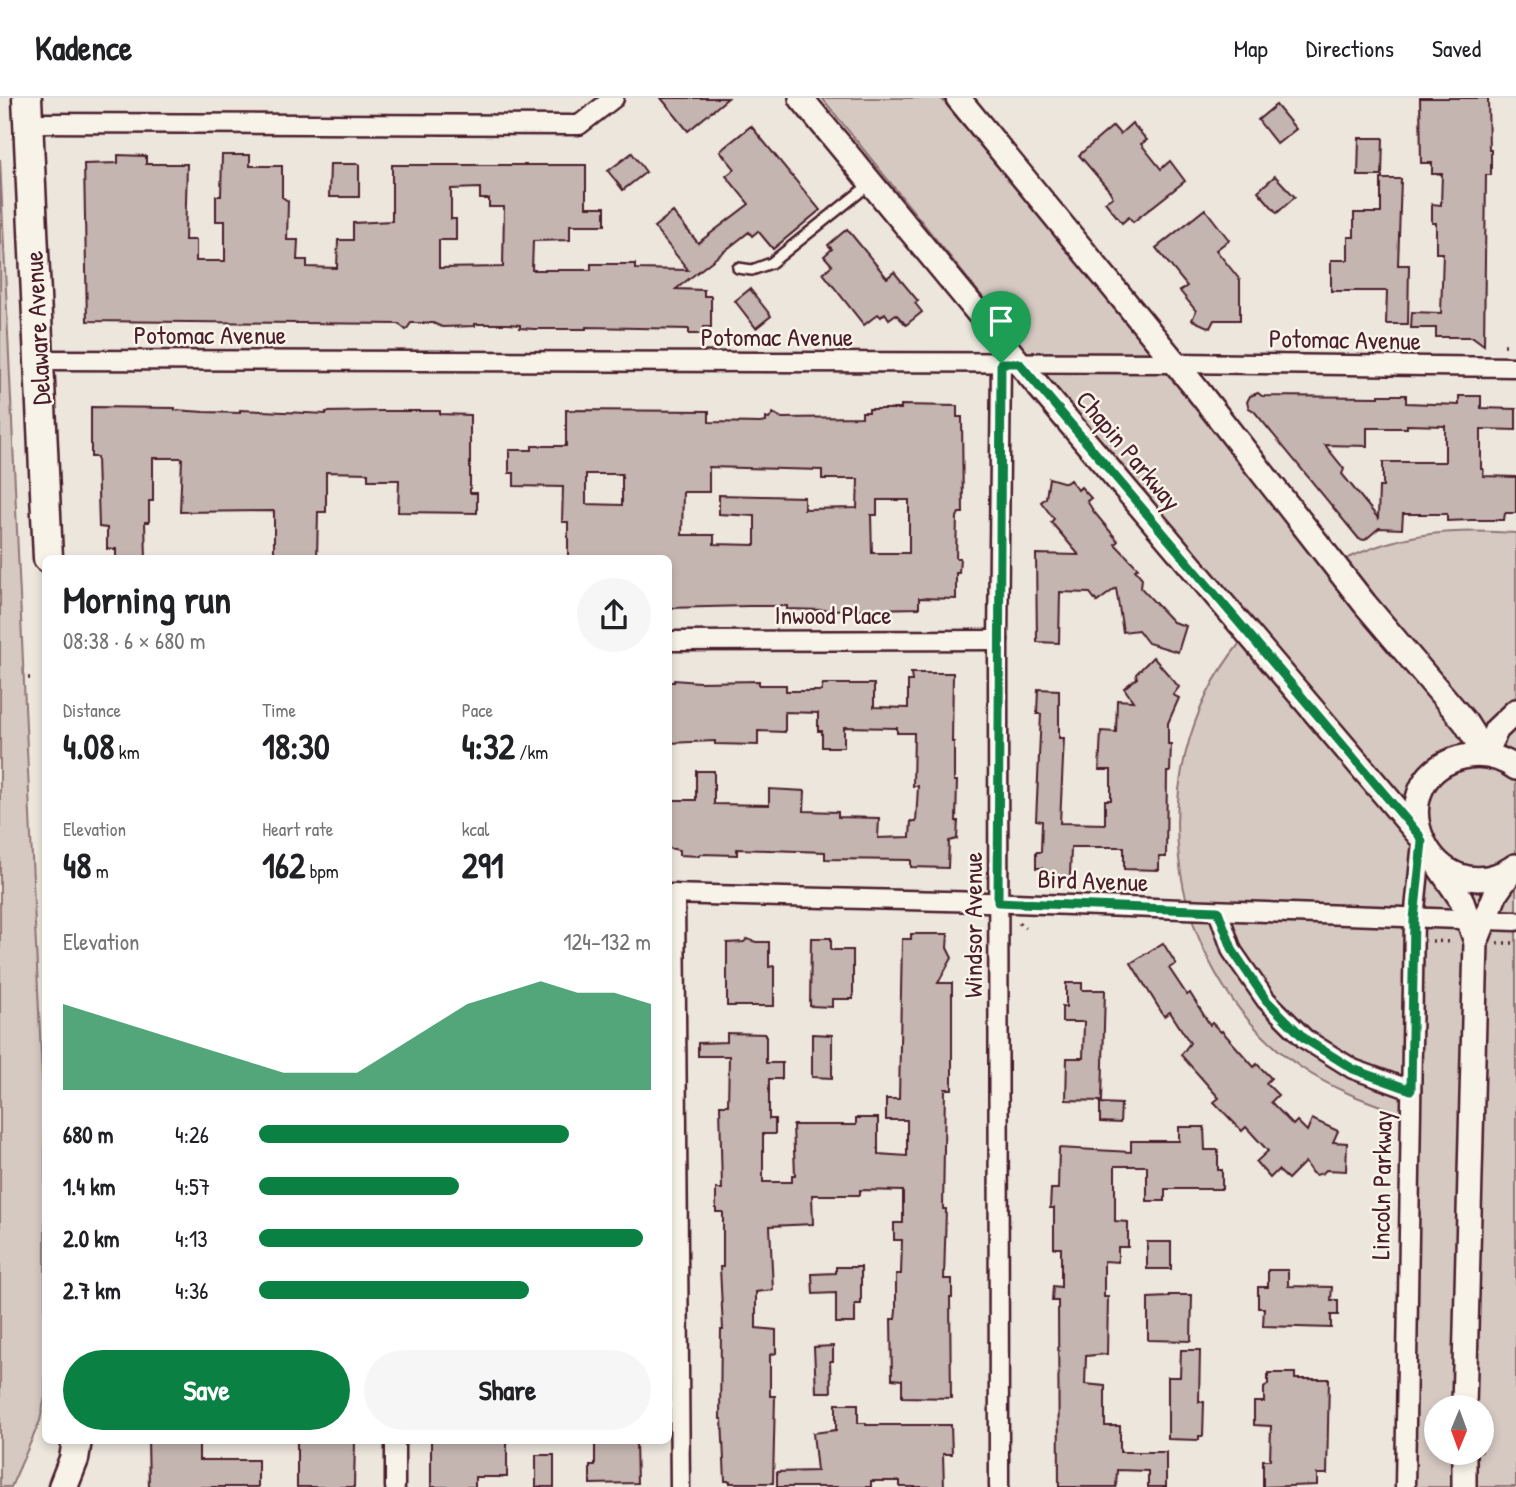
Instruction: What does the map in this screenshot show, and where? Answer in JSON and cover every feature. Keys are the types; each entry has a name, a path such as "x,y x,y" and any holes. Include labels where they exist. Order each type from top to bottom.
{"main road":[{"name":"Delaware Avenue","path":"28,111 48,555"},
{"path":"63,1487 74,1459 76,1444"}],"street":[{"path":"28,111 579,125 614,98"},
{"name":"Chapin Parkway","path":"801,98 871,183 1010,363 1425,845"},
{"path":"958,98 1174,363 1365,604 1465,722 1483,755"},
{"name":"Potomac Avenue","path":"39,360 1174,363 1516,367"},
{"name":"Windsor Avenue","path":"999,1487 998,639 1010,363"},
{"name":"Inwood Place","path":"672,640 998,639"},
{"path":"1483,755 1496,730 1516,711"},
{"path":"1465,1395 1487,943 1476,920 1425,845 1417,822 1418,803 1430,777 1452,760 1483,755 1506,761 1516,768"},
{"path":"1425,845 1455,874 1476,878 1494,876 1516,865"},
{"name":"Lincoln Parkway","path":"1405,1487 1414,919 1425,845"},
{"path":"1476,920 1516,865"},
{"path":"672,894 680,1487"},
{"name":"Bird Avenue","path":"672,894 998,902 1516,921"},
{"path":"1218,911 1233,951 1252,980 1266,1000 1305,1039 1353,1069 1411,1090"},
{"path":"395,1444 395,1487"},
{"path":"1464,1465 1464,1487"}],"lane":[{"path":"738,268 752,270 771,263 871,183"}],"path":[{"path":"1504,345 1511,345"},
{"path":"1020,923 1025,928"},
{"path":"1426,941 1453,942"},
{"path":"1487,943 1516,943"}],"shaded area":[{"path":"822,98 941,98 1329,568 1352,556 1397,540 1466,531 1516,533 1516,1487 1409,1487 1415,1118 1355,1096 1312,1075 1252,1024 1216,974 1192,918 1179,858 1178,798 1190,738 1214,681 1251,630"},
{"path":"0,159 42,1076 42,1411 11,1487 0,1487"}],"building":[{"path":"661,98 728,98 688,131"},
{"path":"1420,98 1488,98 1491,175 1486,175 1484,345 1473,337 1436,337 1436,328 1411,328 1412,312 1441,313 1443,253 1436,253 1436,223 1432,223 1432,204 1441,205 1442,174 1432,174 1432,163 1421,163"},
{"path":"1276,105 1296,129 1277,144 1258,120"},
{"path":"1132,123 1147,140 1141,144 1161,169 1170,161 1185,181 1133,222 1129,217 1122,223 1105,202 1113,197 1109,190 1079,155 1113,126 1120,134"},
{"path":"751,126 820,210 773,249 758,231 752,236 749,232 676,289 704,290 704,296 711,296 711,327 704,327 704,334 689,334 689,329 534,329 508,324 442,327 433,323 411,323 406,330 399,324 87,321 84,164 118,163 118,155 146,156 146,164 187,164 185,240 196,240 196,261 225,261 225,221 216,221 216,196 221,196 222,155 250,155 250,166 282,166 282,197 288,201 287,240 298,240 297,260 307,260 307,267 337,268 338,240 353,240 353,223 392,221 392,165 586,165 586,207 605,207 605,225 570,225 570,240 533,241 532,270 591,270 591,264 635,264 635,269 688,270 654,227 673,212 698,243 749,204 726,176 735,169 720,151","holes":["480,188 480,199 489,199 489,207 504,207 503,267 439,268 439,240 456,240 456,219 451,219 451,189"]},
{"path":"1359,138 1383,138 1382,176 1358,176"},
{"path":"632,153 646,172 623,190 608,171"},
{"path":"330,164 359,164 359,197 329,197"},
{"path":"1275,176 1295,197 1277,213 1258,191"},
{"path":"1381,179 1401,179 1398,265 1409,265 1408,324 1386,324 1387,291 1331,291 1331,260 1348,260 1348,237 1354,237 1354,213 1381,213"},
{"path":"1205,209 1229,240 1216,250 1240,280 1240,320 1214,320 1210,328 1192,320 1196,311 1180,291 1187,286 1156,248"},
{"path":"847,229 887,278 894,272 918,301 915,303 922,312 906,325 896,314 889,319 885,313 881,317 878,314 864,325 823,273 832,265 824,256 832,249 828,245"},
{"path":"750,289 771,316 756,328 735,301"},
{"path":"1258,393 1262,396 1406,395 1406,403 1459,405 1459,396 1481,396 1481,408 1516,409 1516,430 1481,429 1481,469 1483,476 1516,477 1516,513 1505,513 1504,520 1447,521 1447,514 1403,514 1402,529 1379,528 1365,540 1359,539 1249,408 1247,402 1250,396","holes":["1445,426 1445,462 1383,462 1383,487 1379,487 1378,518 1342,474 1344,469 1325,445 1367,446 1367,428"]},
{"path":"901,405 957,406 957,417 962,417 963,513 959,513 957,517 956,558 960,558 959,573 956,573 956,599 919,598 919,608 672,608 672,555 568,555 568,522 562,522 563,487 514,486 514,473 509,473 509,450 532,450 532,446 566,446 566,410 709,411 709,422 760,423 766,422 766,418 769,419 773,413 782,418 862,417 862,412 869,412 869,409 901,409","holes":["709,467 822,470 822,479 858,479 857,508 804,509 804,497 719,495 719,514 755,516 755,545 714,544 714,535 682,535 683,492 709,492","586,474 622,474 622,505 586,504","877,500 909,500 909,553 872,553 871,515 877,515"]},
{"path":"91,407 326,414 440,411 440,414 470,415 470,493 477,493 477,513 398,512 399,480 368,480 368,473 326,472 326,512 318,512 317,555 274,555 274,511 180,512 182,458 153,458 153,501 149,501 149,522 145,522 146,555 116,555 116,549 107,549 107,528 99,527 97,457 91,457"},
{"path":"1049,478 1066,483 1070,480 1078,490 1081,487 1091,498 1087,501 1094,512 1118,541 1115,544 1138,568 1135,570 1142,578 1141,588 1173,622 1186,626 1178,652 1148,643 1138,630 1123,632 1116,588 1097,602 1090,593 1060,592 1059,643 1037,642 1036,554 1079,555 1051,522 1054,519 1041,502 1046,498"},
{"path":"1153,657 1179,687 1173,695 1179,698 1168,723 1168,744 1171,744 1170,772 1167,772 1166,857 1159,857 1159,870 1124,869 1124,847 1071,847 1070,877 1042,876 1042,868 1036,868 1036,852 1041,852 1042,821 1036,820 1041,714 1037,714 1038,689 1059,690 1059,738 1064,738 1060,823 1105,824 1105,800 1111,800 1111,770 1099,770 1101,731 1116,732 1117,700 1133,701 1124,688 1137,678 1136,674"},
{"path":"911,673 953,673 952,742 958,821 957,839 949,841 948,868 911,867 911,860 825,859 825,852 737,849 737,855 699,856 679,855 679,850 672,849 672,800 696,800 696,771 714,771 714,804 769,805 769,789 805,791 804,811 838,812 838,817 879,818 878,838 910,837 911,821 916,822 918,786 913,786 914,733 897,733 897,728 844,727 844,747 822,747 822,731 818,731 818,713 785,712 785,732 758,731 758,745 715,744 715,741 672,743 674,680 759,681 759,685 786,685 786,691 821,691 823,684 874,684 874,707 908,708 908,681 912,681"},
{"path":"911,934 948,934 947,948 952,958 938,983 952,983 952,1089 945,1089 943,1209 946,1209 944,1279 952,1279 951,1398 902,1397 902,1380 892,1379 891,1319 895,1319 896,1274 901,1274 902,1240 894,1240 894,1223 903,1223 903,1191 860,1190 860,1195 812,1195 813,1224 770,1226 773,1290 756,1292 756,1328 776,1330 776,1353 770,1355 770,1396 775,1396 773,1483 730,1483 725,1481 720,1419 723,1330 720,1267 723,1267 723,1212 716,1212 716,1189 722,1189 720,1105 728,1105 729,1056 698,1056 698,1043 727,1042 727,1033 766,1034 766,1063 782,1063 782,1079 769,1079 769,1119 775,1119 775,1134 763,1134 763,1182 792,1182 792,1175 795,1175 793,1125 856,1125 856,1118 878,1118 878,1154 907,1156 907,1120 886,1120 886,1099 899,1099 902,939 911,939"},
{"path":"811,938 831,938 831,950 853,950 853,999 832,999 832,1007 810,1006"},
{"path":"747,939 769,942 769,967 774,966 774,1006 727,1006 727,943 744,942"},
{"path":"1163,943 1176,964 1169,968 1187,995 1190,993 1210,1025 1212,1023 1222,1031 1254,1067 1257,1064 1271,1078 1266,1083 1278,1095 1271,1102 1293,1125 1297,1121 1307,1131 1312,1119 1338,1131 1333,1142 1347,1143 1346,1171 1326,1170 1316,1175 1305,1162 1288,1179 1278,1170 1270,1178 1256,1162 1268,1151 1246,1127 1242,1131 1214,1102 1219,1098 1181,1055 1190,1043 1170,1012 1164,1016 1131,963"},
{"path":"1066,983 1082,983 1082,990 1105,990 1102,1101 1066,1100 1067,1058 1083,1058 1084,1022 1062,1022 1062,1006 1066,1007"},
{"path":"812,1034 832,1035 832,1078 812,1077"},
{"path":"1100,1103 1121,1104 1120,1123 1100,1122"},
{"path":"1179,1127 1204,1127 1205,1150 1218,1150 1222,1189 1165,1189 1165,1201 1147,1201 1147,1166 1115,1166 1115,1221 1128,1222 1128,1247 1118,1247 1118,1262 1104,1261 1104,1297 1108,1297 1107,1354 1086,1356 1085,1384 1105,1386 1105,1426 1120,1426 1120,1452 1166,1452 1166,1487 1148,1487 1148,1471 1117,1470 1116,1487 1059,1487 1058,1301 1052,1301 1053,1286 1061,1287 1061,1248 1054,1248 1054,1208 1050,1208 1051,1189 1058,1189 1059,1148 1131,1152 1131,1141 1179,1141"},
{"path":"1147,1242 1171,1242 1171,1269 1147,1269"},
{"path":"836,1267 861,1267 861,1304 855,1304 855,1323 836,1323 836,1293 813,1294 812,1274 836,1273"},
{"path":"1268,1270 1288,1270 1288,1286 1332,1287 1331,1300 1338,1300 1338,1315 1331,1315 1331,1328 1263,1326 1264,1308 1258,1308 1258,1287 1268,1287"},
{"path":"1192,1295 1191,1341 1148,1340 1148,1298"},
{"path":"833,1346 833,1361 830,1361 831,1392 816,1392 814,1347"},
{"path":"1181,1350 1200,1350 1199,1402 1204,1402 1203,1436 1199,1436 1199,1440 1168,1439 1168,1377 1180,1377"},
{"path":"1268,1373 1295,1373 1295,1379 1329,1379 1327,1474 1317,1474 1317,1485 1263,1487 1263,1460 1270,1460 1271,1426 1254,1425 1254,1402 1264,1402"},
{"path":"836,1404 858,1404 858,1423 866,1425 951,1425 952,1454 943,1454 944,1487 900,1487 900,1481 871,1481 871,1487 777,1487 777,1472 817,1471 813,1433 836,1430"},
{"path":"148,1444 199,1444 199,1460 258,1460 258,1487 149,1487"},
{"path":"297,1444 355,1444 354,1487 297,1487"},
{"path":"431,1444 507,1444 507,1477 475,1477 475,1487 431,1487"},
{"path":"595,1444 636,1444 637,1483 590,1484 590,1466 595,1466"},
{"path":"536,1455 554,1455 554,1487 536,1487"}],"route":[{"path":"1001,363 1019,363 1419,835 1422,842 1414,919 1411,1090 1353,1069 1305,1039 1266,1000 1233,951 1218,911 998,902 1001,363"}]}
